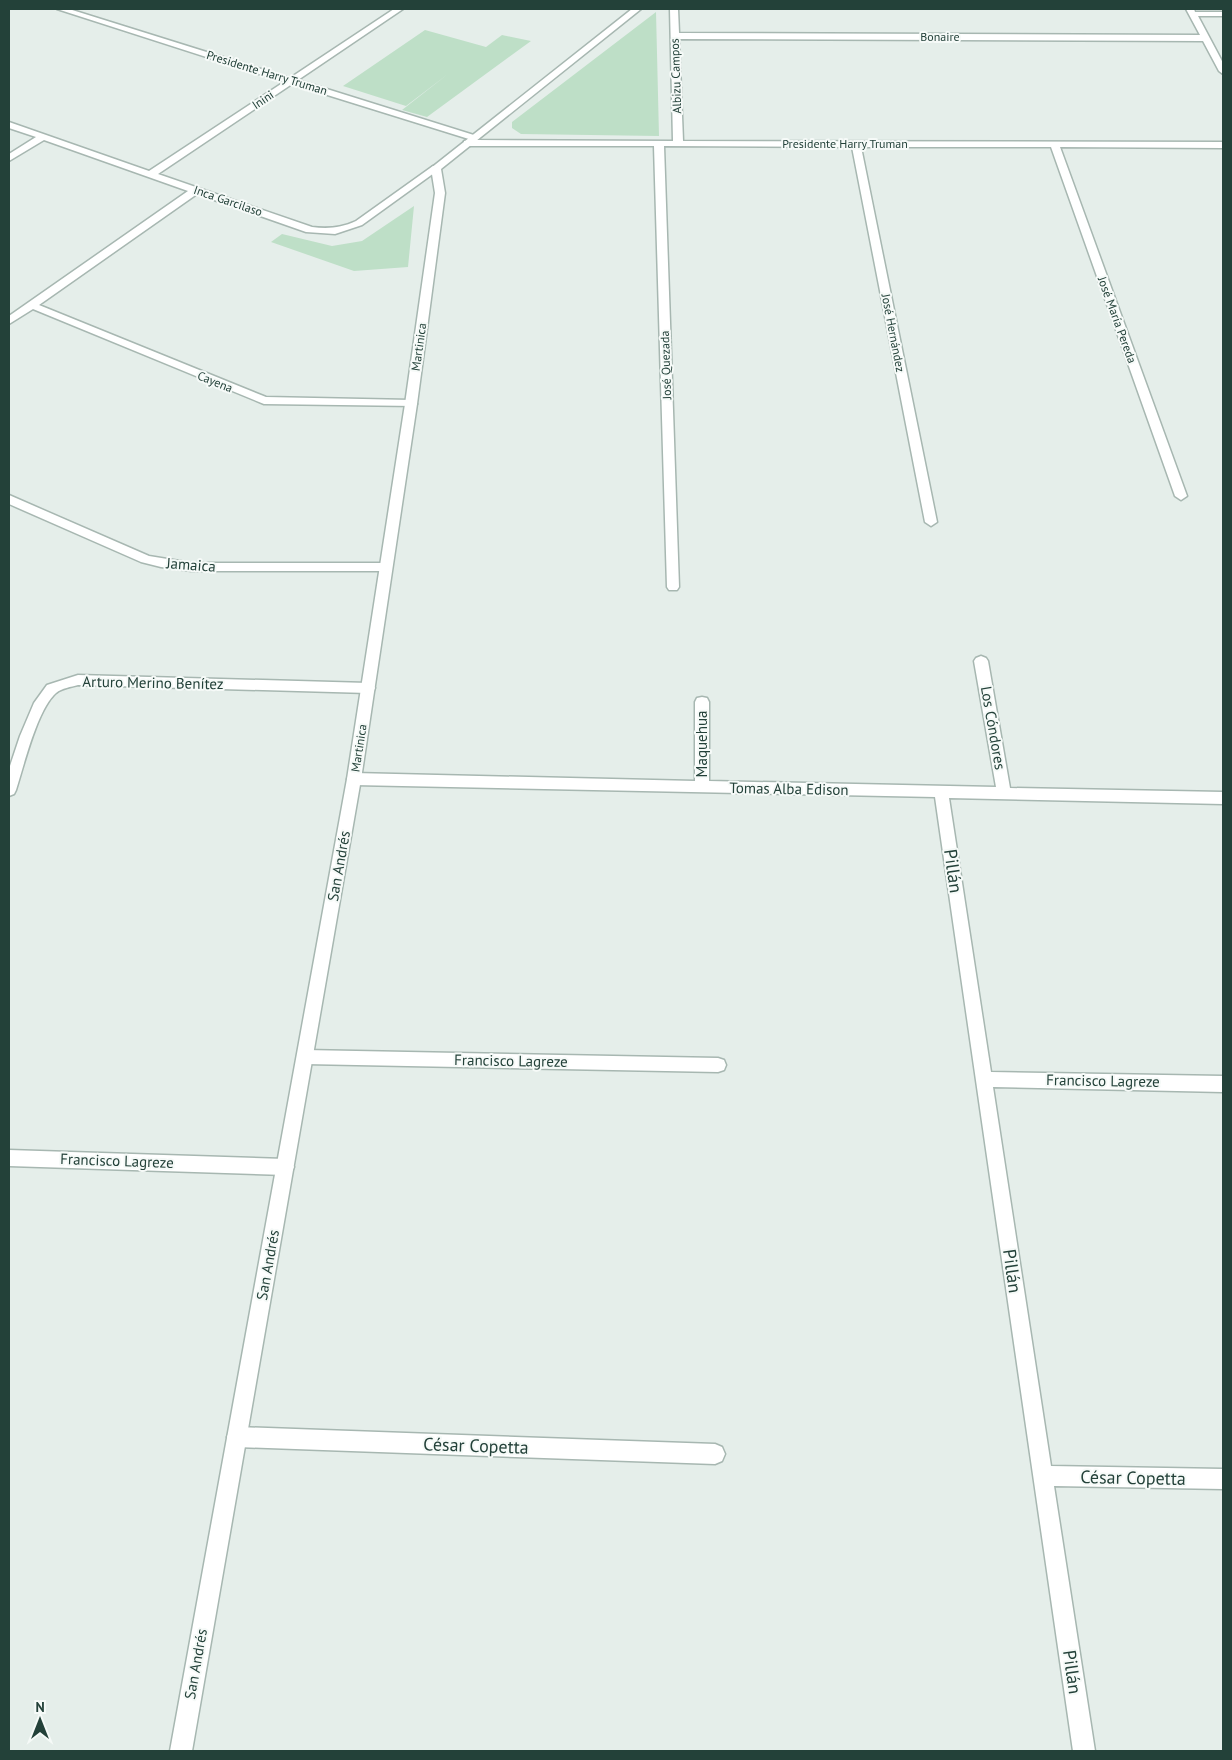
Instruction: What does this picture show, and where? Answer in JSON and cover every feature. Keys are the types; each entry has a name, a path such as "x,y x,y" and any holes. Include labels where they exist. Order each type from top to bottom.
{"street":[{"name":"Presidente Harry Truman","path":"61,9 291,81 470,140 659,143 1223,145"},
{"name":"Inini","path":"151,174 399,9"},
{"path":"436,168 637,9"},
{"name":"Albizu Campos","path":"674,9 678,143"},
{"path":"1192,11 1223,14"},
{"path":"1192,11 1223,71"},
{"name":"Bonaire","path":"675,36 1206,38"},
{"name":"Inca Garcilaso","path":"9,125 310,230 337,232 349,229 436,168"},
{"path":"9,158 43,137"},
{"name":"José Quezada","path":"659,143 673,587"},
{"name":"José Hernández","path":"856,144 931,522"},
{"name":"José María Pereda","path":"1054,144 1181,496"},
{"name":"Martinica","path":"354,779 411,404 440,193 436,168"},
{"path":"9,321 196,190"},
{"name":"Cayena","path":"31,305 264,400 411,404"},
{"name":"Jamaica","path":"9,499 130,553 161,563 192,566 386,567"},
{"name":"Los Cóndores","path":"981,662 1004,794"},
{"name":"Arturo Merino Benítez","path":"9,790 39,704 53,688 65,683 78,680 368,688"},
{"name":"Maquehua","path":"702,702 702,786"},
{"name":"Tomas Alba Edison","path":"354,779 1223,798"},
{"name":"San Andrés","path":"181,1751 354,779"},
{"name":"Pillán","path":"941,792 1084,1751"},
{"name":"Francisco Lagreze","path":"305,1057 718,1065"},
{"name":"Francisco Lagreze","path":"984,1079 1223,1084"},
{"name":"Francisco Lagreze","path":"9,1158 285,1167"},
{"name":"César Copetta","path":"237,1437 330,1442 715,1454"},
{"name":"César Copetta","path":"1043,1476 1223,1479"}],"green space":[{"path":"656,12 659,136 521,134 512,128 512,122"},
{"path":"425,30 486,47 502,35 531,41 427,117 402,110 448,74 406,106 343,86"},
{"path":"414,206 408,267 354,271 271,242 282,234 332,246 362,241"}]}
